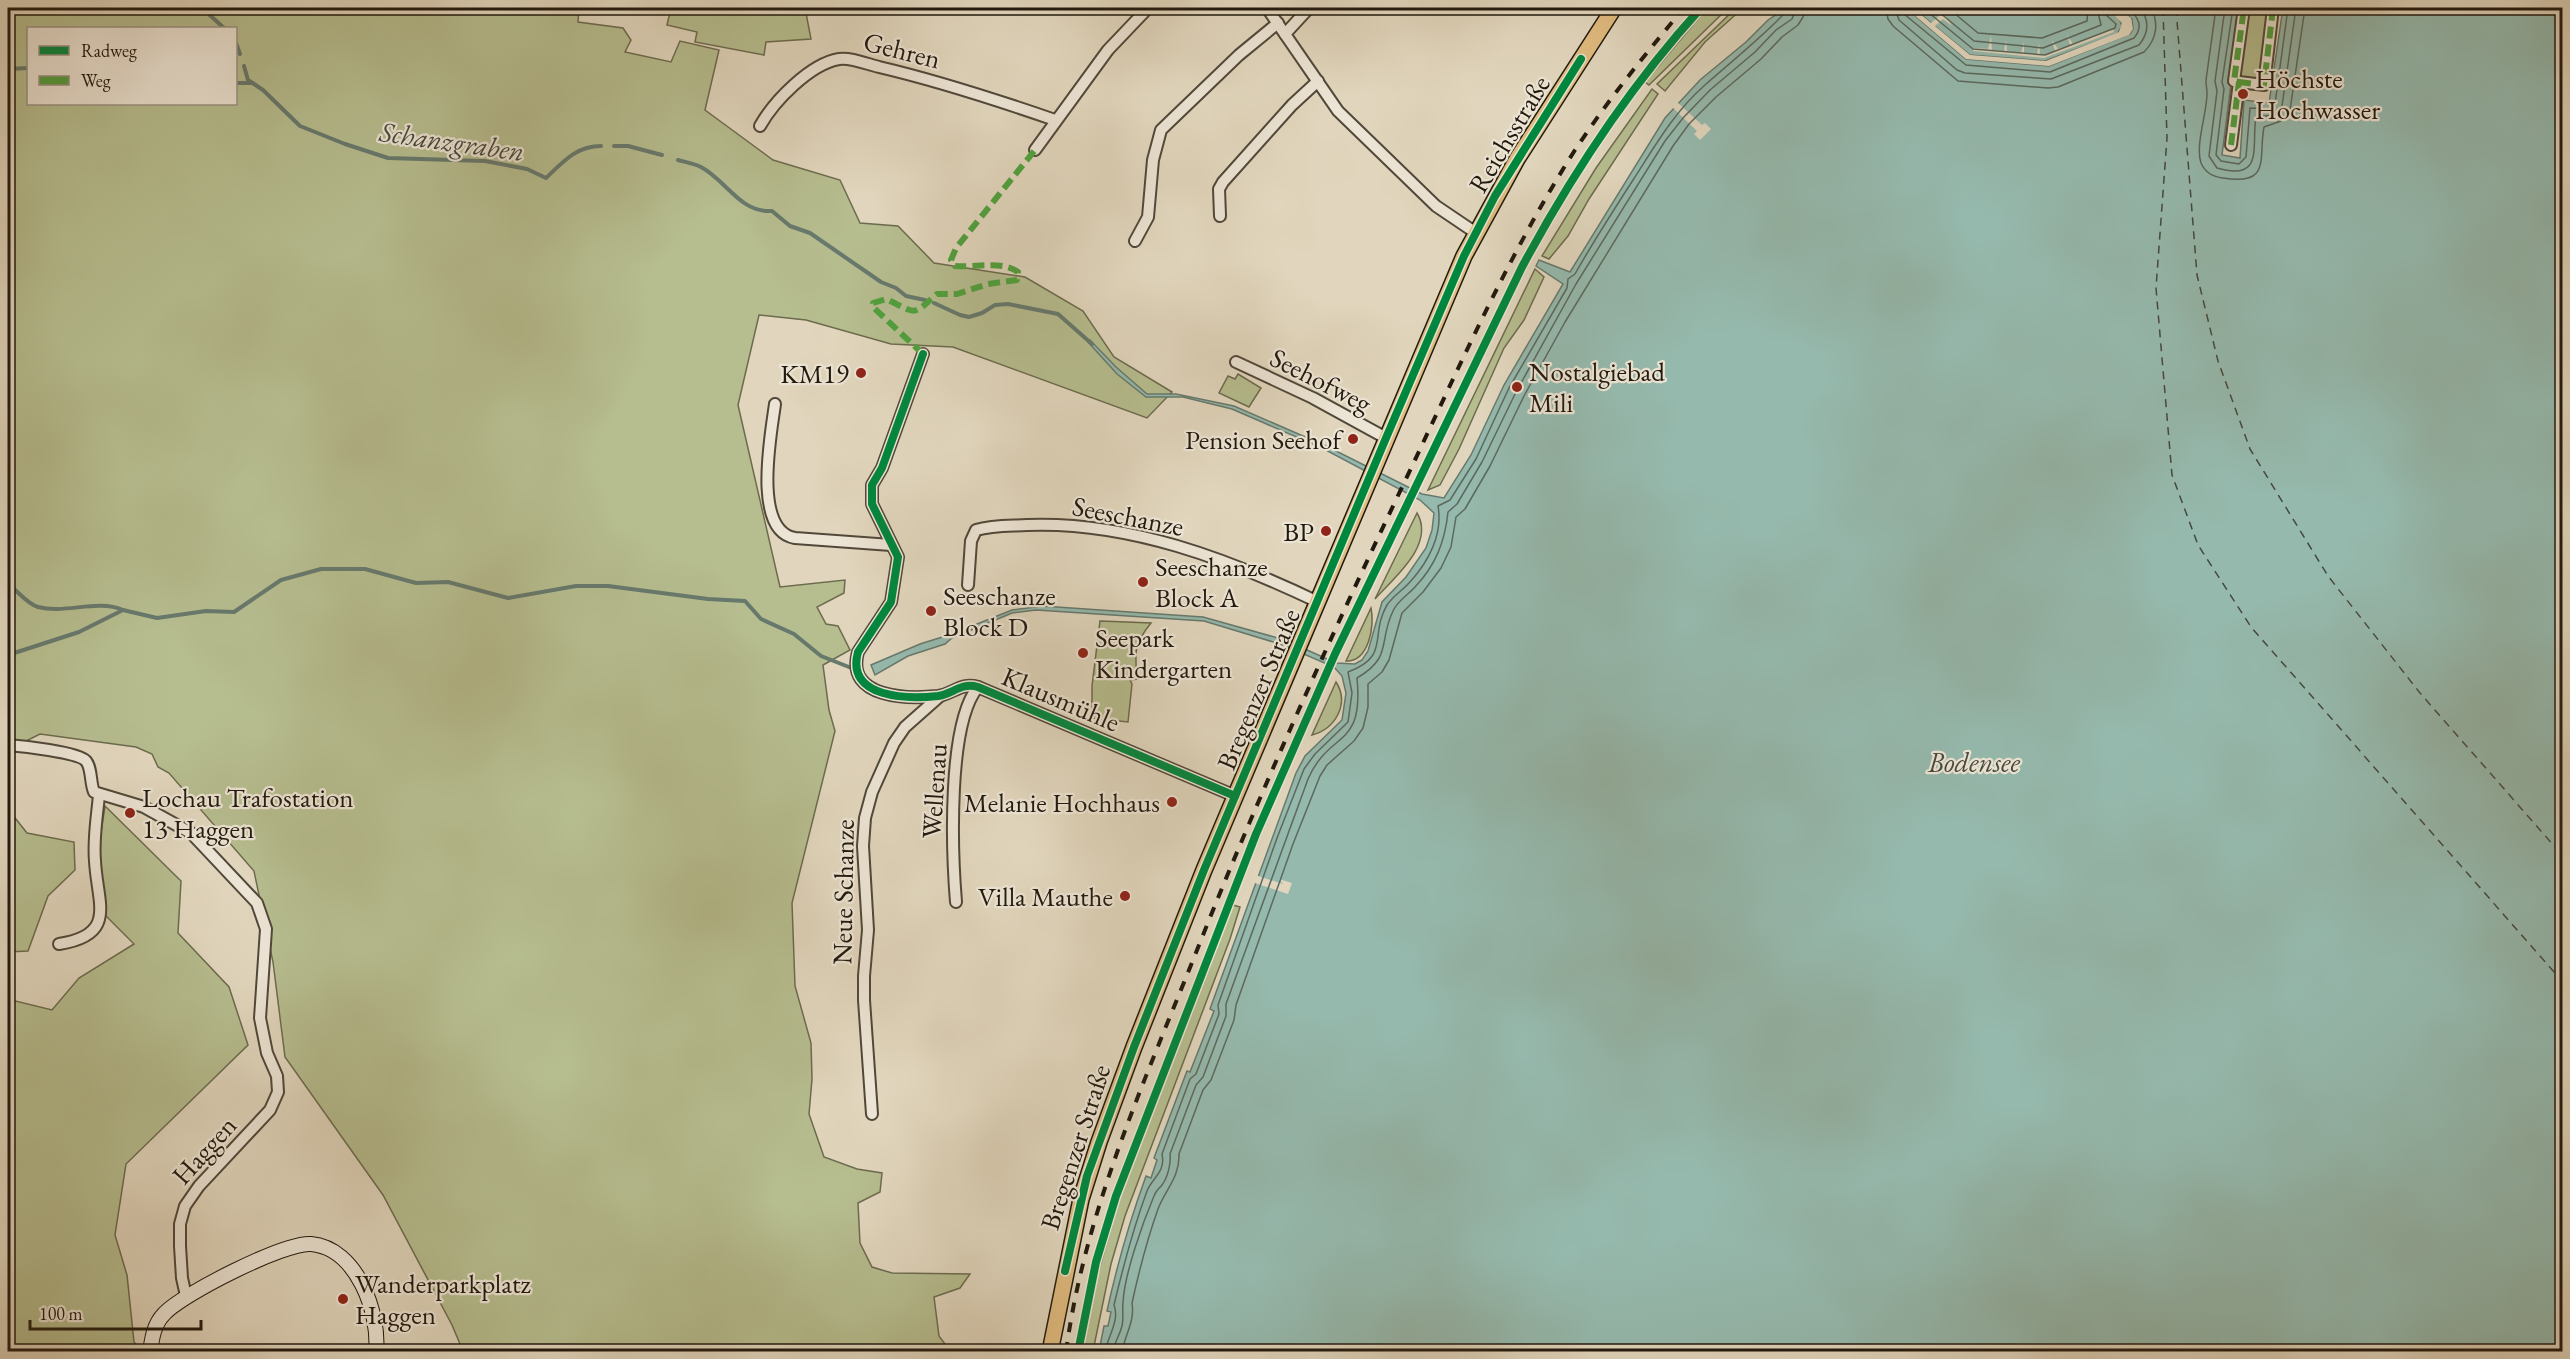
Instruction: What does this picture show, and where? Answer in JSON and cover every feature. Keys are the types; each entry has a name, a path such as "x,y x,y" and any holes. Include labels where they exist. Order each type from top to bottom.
{"main road":[{"name":"Reichsstraße","path":"1476,233 1517,159 1614,8"},
{"name":"Bregenzer Straße","path":"1050,1352 1072,1238 1088,1176 1138,1037 1235,796 1386,438 1476,233"}],"street":[{"path":"1035,150 1108,50 1148,8"},
{"path":"1267,8 1338,111 1445,214 1476,233"},
{"path":"1285,34 1309,8"},
{"path":"2244,8 2234,81 2264,85 2273,8"},
{"path":"1135,241 1148,217 1153,160 1161,130 1239,55 1278,23"},
{"name":"Gehren","path":"760,126 778,101 815,69 821,64 841,58 955,85 1055,120"},
{"path":"1220,216 1220,189 1223,182 1292,105 1318,81"},
{"path":"2231,146 2240,82"},
{"name":"Klausmühle","path":"923,354 882,468 872,485 872,504 898,557 894,591 884,616 858,652 857,662 860,674 870,687 884,695 940,696 963,685 978,687 1235,796"},
{"name":"Seehofweg","path":"1236,362 1312,398 1386,438"},
{"path":"775,404 768,479 771,514 778,529 785,535 795,538 891,545"},
{"name":"Seeschanze","path":"968,585 971,541 976,530 996,526 1085,526 1150,538 1183,548 1318,602"},
{"name":"Wellenau","path":"956,902 951,844 956,780 964,713 970,696 978,687"},
{"name":"Neue Schanze","path":"872,1114 864,1000 868,930 864,827 872,792 894,743 905,727 940,696"},
{"path":"8,745 81,758 88,765 93,789 99,795 94,854 101,904 99,920 86,937 59,944"},
{"name":"Haggen","path":"99,795 134,803 185,828 257,903 266,934 260,982 261,1025 267,1053 277,1076 278,1092 270,1110 199,1186 184,1206 180,1224 180,1246 182,1278 186,1296"},
{"path":"150,1352 158,1321 186,1296 290,1247 305,1244 321,1246 342,1257 358,1278 373,1314 377,1339 376,1352"}],"green space":[{"path":"8,8 579,8 578,22 623,28 631,40 625,52 671,62 680,41 719,50 705,110 773,160 840,180 860,223 898,226 934,263 1025,277 1083,311 1114,357 1172,392 1147,418 953,347 891,344 806,320 759,315 738,405 780,587 845,580 844,593 817,607 826,624 838,626 850,650 823,665 829,710 835,731 792,903 795,986 811,1043 812,1079 809,1114 824,1157 857,1169 882,1173 880,1192 858,1203 860,1243 872,1267 892,1273 970,1274 960,1288 934,1297 939,1336 950,1351 463,1351 452,1325 383,1195 285,1057 273,962 254,871 169,773 158,767 152,754 136,747 40,734 8,750"},
{"path":"671,8 757,8 806,13 811,39 766,42 764,55 695,42 697,32 667,25"},
{"path":"1707,8 1728,8 1649,85 1645,82"},
{"path":"1736,8 1743,8 1705,42 1665,91 1657,84"},
{"path":"2248,8 2270,8 2261,80 2238,77"},
{"path":"1652,89 1658,94 1589,199 1568,236 1549,259 1542,256 1596,168"},
{"path":"1535,269 1544,277 1524,320 1504,348 1459,449 1440,485 1428,490"},
{"path":"1238,374 1261,388 1249,407 1219,393 1228,376 1235,379"},
{"path":"1417,513 1421,525 1421,537 1417,549 1401,571 1375,599"},
{"path":"1371,608 1372,624 1369,641 1360,656 1346,661"},
{"path":"1100,621 1151,623 1136,649 1137,679 1130,680 1132,684 1128,722 1092,718 1092,686"},
{"path":"1336,682 1341,699 1338,714 1327,727 1312,735"},
{"path":"105,806 181,881 178,933 229,987 248,1045 126,1164 115,1235 127,1275 134,1342 142,1351 8,1351 8,981 11,1000 52,1010 79,978 134,944 105,915 98,853"},
{"path":"8,809 27,833 74,842 75,870 48,896 28,951 8,952"},
{"path":"1233,905 1240,907 1230,939 1125,1216 1111,1264 1093,1351 1083,1351 1094,1287 1120,1197"}],"water":[{"name":"Bodensee","path":"1786,8 1906,8 1966,59 2049,66 2130,34 2133,29 2132,19 2117,8 2239,8 2228,83 2231,84 2222,155 2240,158 2244,100 2269,103 2283,8 2562,8 2562,1351 1099,1351 1104,1326 1108,1326 1111,1312 1107,1311 1120,1260 1146,1176 1151,1178 1157,1160 1154,1158 1187,1071 1190,1072 1214,1011 1210,1009 1296,773 1305,756 1342,720 1346,693 1342,676 1334,667 1283,645 1204,621 1036,610 1012,613 952,638 945,644 908,656 875,675 871,665 1012,610 1042,606 1203,617 1285,640 1336,663 1355,664 1362,660 1368,651 1382,602 1406,577 1426,548 1432,530 1434,513 1420,500 1324,449 1232,409 1183,397 1146,397 1117,374 1088,342 1090,340 1147,394 1176,394 1234,406 1326,446 1422,494 1444,498 1471,455 1504,385 1563,284 1536,266 1539,260 1570,272 1665,118 1700,80 1746,42 1768,20"},
{"path":"1913,8 2112,8 2109,11 2119,18 2122,26 2117,34 2045,61 1970,55"}],"pier":[{"path":"1906,8 1913,8 1931,23 1939,16 1931,8 1941,14 1946,8 1953,8 1960,19 1950,11 1945,15 1952,26 1943,19 1935,26 1970,55 2046,61 2119,32 2122,23 2109,10 2112,8 2117,8 2131,18 2133,29 2129,35 2049,66 1966,59"},
{"path":"2113,29 2114,32 2044,58 1973,51 1974,48 1988,49 1991,36 1992,50 2004,51 2006,40 2007,51 2021,53 2024,42 2024,53 2037,54 2039,43 2040,54 2044,55 2055,51 2052,40 2058,49 2070,45 2067,35 2073,44"},
{"path":"1676,101 1702,125 1705,123 1711,129 1700,140 1694,134 1697,131 1671,106"},
{"path":"1255,875 1283,884 1279,879 1292,883 1288,894 1252,882"}],"waterway":[{"name":"Schanzgraben","path":"202,8 223,27"},
{"name":"Schanzgraben","path":"237,46 240,54"},
{"name":"Schanzgraben","path":"244,66 248,80 263,90 300,126 388,158 485,161 527,169 546,178 577,152 601,146"},
{"path":"8,69 27,68"},
{"path":"237,83 253,83"},
{"name":"Schanzgraben","path":"614,146 628,146 662,155"},
{"name":"Schanzgraben","path":"678,160 701,167 742,202 751,207 772,211 790,226 810,233 881,282 896,288 906,296 925,300"},
{"name":"Schanzgraben","path":"934,303 969,317 982,313 995,305 1008,304 1058,314 1092,344"},
{"path":"8,655 79,632 123,610 157,618 206,611 234,612 281,580 321,569 365,569 416,583 448,582 508,598 576,586 608,586 708,599 745,601 761,619 794,634 821,656 854,669"},
{"path":"8,584 38,607 59,609 103,606 123,610"}],"ferry route":[{"path":"2163,8 2167,138 2156,288 2172,475 2198,545 2251,627 2562,981"},
{"path":"2176,8 2197,275 2218,361 2250,449 2328,576 2420,693 2562,855"}],"railway":[{"path":"1066,1352 1075,1298 1088,1246 1121,1142 1225,882 1324,653 1464,356 1528,230 1588,131 1684,8"}],"marked path":[{"path":"2231,145 2239,82 2234,81 2244,8"},
{"path":"2239,82 2264,85 2273,8"},
{"path":"923,354 874,308 873,303 886,299 914,311 923,307 937,294 957,294 988,284 1017,280 1018,272 1011,268 996,265 955,266 951,260 956,248 1035,150"}],"cycle path":[{"path":"1078,1352 1096,1262 1116,1196 1256,834 1335,654 1541,232 1582,165 1626,100 1701,8"},
{"path":"1065,1271 1087,1176 1134,1047 1204,870 1386,438 1464,256 1495,196 1581,59"},
{"path":"923,354 882,468 872,485 872,504 898,557 891,602 858,652 857,668 861,679 882,693 911,697 938,696 962,687 978,687 1235,796"}],"place":[{"name":"Höchste Hochwasser","path":"2243,94"},
{"name":"KM19","path":"861,373"},
{"name":"Nostalgiebad Mili","path":"1517,387"},
{"name":"Pension Seehof","path":"1353,439"},
{"name":"BP","path":"1326,531"},
{"name":"Seeschanze Block A","path":"1143,582"},
{"name":"Seeschanze Block D","path":"931,611"},
{"name":"Seepark Kindergarten","path":"1083,653"},
{"name":"Melanie Hochhaus","path":"1172,802"},
{"name":"Lochau Trafostation 13 Haggen","path":"130,813"},
{"name":"Villa Mauthe","path":"1125,896"},
{"name":"Wanderparkplatz Haggen","path":"343,1299"}]}
